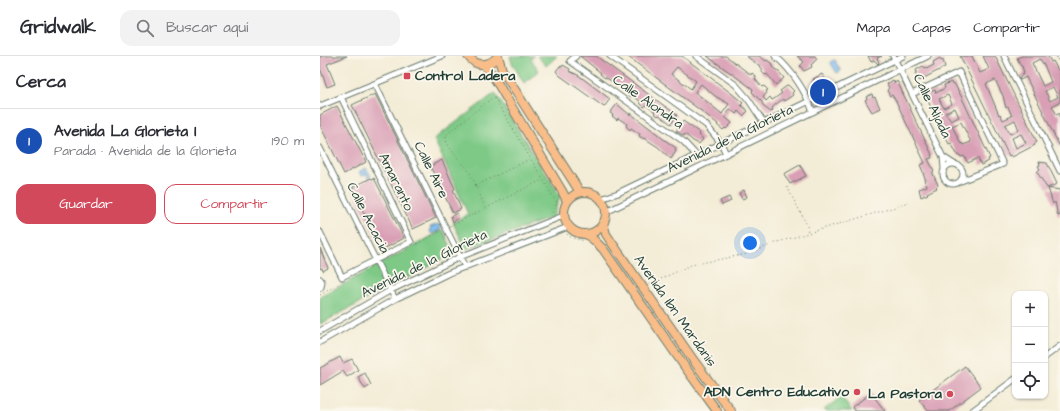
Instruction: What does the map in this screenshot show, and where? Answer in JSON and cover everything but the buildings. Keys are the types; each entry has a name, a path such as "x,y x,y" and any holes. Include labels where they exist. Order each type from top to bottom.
{"main road":[{"path":"468,56 474,62 484,65 490,64 498,56 502,70 580,192"},
{"path":"484,65 492,74 567,201"},
{"path":"580,192 591,192 601,199 606,212 604,223 599,229 585,238 568,227 563,216 564,206 575,194 580,192"},
{"name":"Avenida Ibn Mardanis","path":"604,223 606,234 731,411"},
{"name":"Avenida Ibn Mardanis","path":"585,238 594,240 603,249 717,411"}],"street":[{"path":"320,106 442,56"},
{"name":"Calle Alondra","path":"576,56 570,61 683,141 696,155"},
{"path":"610,56 706,125 721,143 726,154"},
{"path":"696,56 736,85 748,99 764,123"},
{"path":"775,56 787,68 809,101 813,112"},
{"name":"Avenida de la Glorieta","path":"601,199 618,193 764,123 894,58 903,56"},
{"name":"Avenida de la Glorieta","path":"606,212 813,112 899,68 928,56"},
{"path":"1004,56 1060,171"},
{"name":"Calle Aljada","path":"894,58 944,157"},
{"path":"912,94 959,72 1003,164 955,184 948,183 944,178 944,157"},
{"name":"Calle Aire","path":"375,84 465,267"},
{"name":"Amaranto","path":"341,97 411,242 376,260"},
{"name":"Calle Acacia","path":"320,148 395,299"},
{"path":"944,157 960,166 963,175 961,181"},
{"path":"944,171 948,166 954,164"},
{"name":"Avenida de la Glorieta","path":"320,331 391,290 460,257 563,216"},
{"name":"Avenida de la Glorieta","path":"320,342 395,299 449,273 568,227"},
{"path":"320,232 342,276 376,260"},
{"path":"320,279 322,282 320,288"},
{"path":"1048,355 1060,346"},
{"path":"972,411 1012,381"}],"path":[{"path":"486,208 466,167 446,141 446,135 502,91"},
{"path":"494,97 557,203 550,217 553,220"},
{"path":"475,186 530,159"},
{"path":"412,246 543,180"},
{"path":"788,187 806,223 808,229 807,234"},
{"path":"643,288 691,265 747,254 778,242 909,203"},
{"path":"558,231 572,238 585,238"},
{"path":"320,295 344,281"}],"green space":[{"path":"510,56 534,56 531,59 539,71 524,83 512,63"},
{"path":"537,56 557,56 546,66"},
{"path":"495,93 560,196 553,217 466,249 453,223 468,214 434,139"},
{"path":"443,230 454,253 320,324 320,297"},
{"path":"841,397 852,411 824,411 824,410"}],"water":[{"path":"834,60 841,71 837,73 830,62"},
{"path":"366,168 371,176 368,178 367,174 362,176 359,172"},
{"path":"439,224 441,229 432,234 429,230 431,229 430,227"}],"place":[{"name":"Control Ladera","path":"407,76"},
{"name":"Avenida La Glorieta I","path":"823,92"},
{"name":"ADN Centro Educativo","path":"857,392"},
{"name":"La Pastora","path":"950,394"}]}
